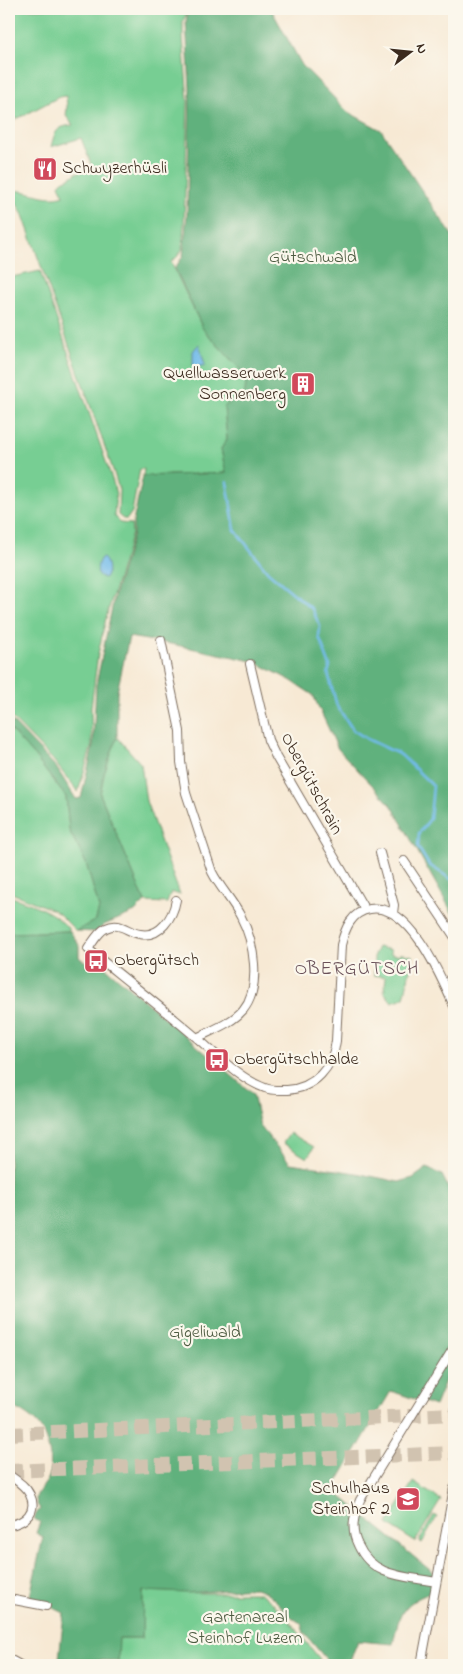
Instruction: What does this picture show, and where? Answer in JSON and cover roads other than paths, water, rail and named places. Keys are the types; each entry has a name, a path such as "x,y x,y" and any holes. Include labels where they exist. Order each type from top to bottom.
{"street":[{"path":"161,640 180,731 181,762 186,793 212,872 241,916 251,942 254,960 254,981 250,998 243,1010 220,1027 197,1038"},
{"name":"Obergütschrain","path":"250,664 268,740 283,770 365,910"},
{"path":"380,853 394,905 392,913"},
{"path":"404,861 454,936"},
{"path":"176,900 171,915 156,932 141,934 121,926 108,927 99,933 88,949 227,1064 266,1089 278,1091 304,1087 315,1081 329,1065 335,1053 338,1024 341,946 345,931 352,918 365,910 379,908 392,913 405,922 416,935 431,960 454,1006"},
{"path":"436,1582 390,1574 372,1565 362,1555 355,1539 353,1527 354,1514 360,1500 454,1347"},
{"path":"9,1475 30,1494 33,1507 30,1515 23,1521 9,1525"},
{"path":"421,1665 454,1488"},
{"path":"9,1599 46,1606"},
{"path":"9,1659 20,1665"}],"water":[{"path":"199,344 205,365 193,368 193,351"},
{"path":"101,558 105,559 108,567 107,575 103,578 98,575 97,568"}],"waterway":[{"path":"227,482 235,530 268,572 312,609 320,626 319,637 330,666 328,673 337,706 353,730 367,739 401,755 433,786 430,819 419,833 418,847 429,865 454,881"}],"tunnel":[{"path":"9,1434 454,1414"},
{"path":"9,1471 454,1453"}],"place":[{"name":"Schwyzerhüsli","path":"45,169"},
{"name":"Quellwasserwerk Sonnenberg","path":"303,384"},
{"name":"Obergütsch","path":"96,961"},
{"name":"Obergütschhalde","path":"217,1060"},
{"name":"Schulhaus Steinhof 2","path":"408,1499"}],"district":[{"name":"OBERGÜTSCH","path":"357,969"}],"park label":[{"name":"Gütschwald","path":"313,258"},
{"name":"Gigeliwald","path":"205,1333"},
{"name":"Gartenareal Steinhof Luzern","path":"245,1628"}]}
